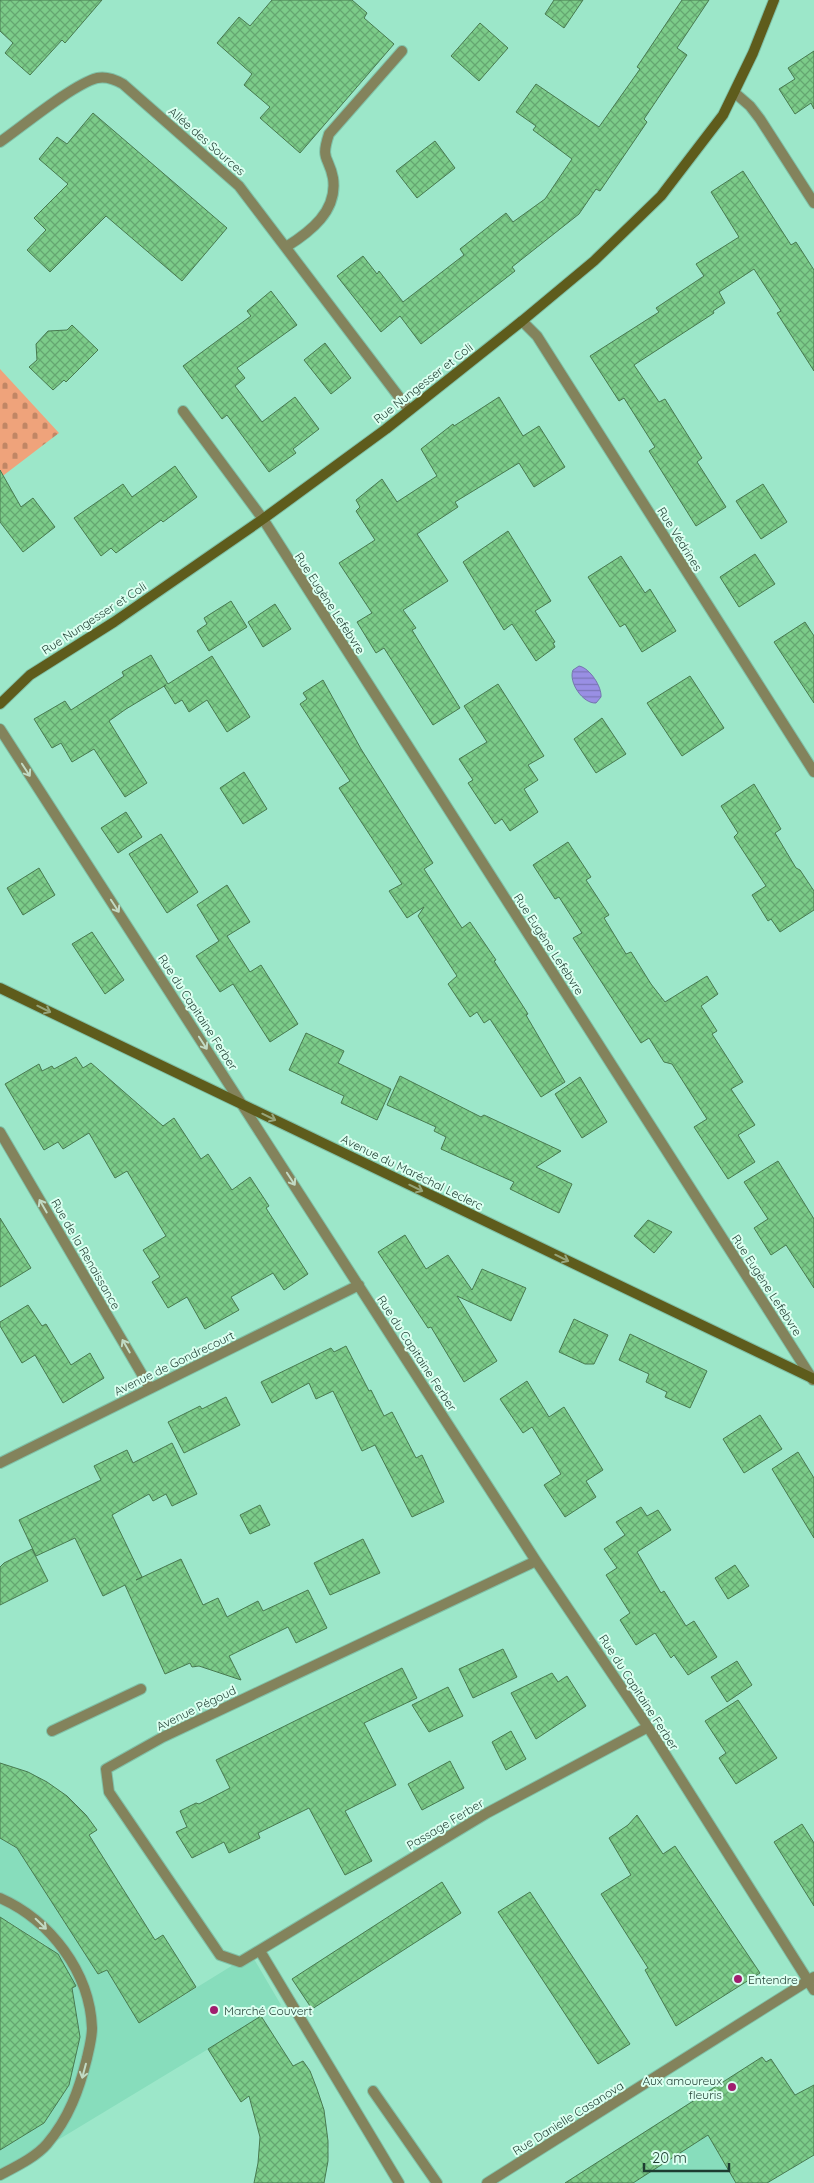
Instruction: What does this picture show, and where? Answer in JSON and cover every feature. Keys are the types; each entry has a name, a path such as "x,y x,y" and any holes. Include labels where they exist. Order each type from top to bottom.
{"street":[{"name":"Rue Nungesser et Coli","path":"0,704 30,675 114,622 263,519 386,429 594,261 661,196 723,114 735,93 774,0"},
{"path":"286,247 309,232 324,216 333,194 333,177 326,161 324,149 329,134 402,51"},
{"name":"Allée des Sources","path":"0,142 73,91 98,78 112,79 123,84 240,186 409,410"},
{"path":"735,93 750,106 760,119 814,203"},
{"name":"Rue Védrines","path":"522,321 537,336 814,772"},
{"name":"Rue Eugène Lefebvre","path":"183,411 263,519 813,1379"},
{"name":"Rue du Capitaine Ferber","path":"0,729 536,1561 648,1727 811,1979 814,1990"},
{"name":"Avenue du Maréchal Leclerc","path":"0,988 813,1379"},
{"name":"Rue de la Renaissance","path":"0,1132 150,1388"},
{"name":"Avenue de Gondrecourt","path":"0,1463 359,1285"},
{"name":"Avenue Pégoud","path":"260,1951 240,1962 220,1955 109,1792 106,1769 163,1737 536,1561"},
{"path":"52,1731 141,1688"},
{"name":"Passage Ferber","path":"260,1951 487,1813 648,1727"},
{"path":"0,1898 19,1907 40,1923 60,1946 79,1974 87,1998 92,2029 90,2046 77,2095 67,2117 46,2145 21,2164 0,2176"},
{"path":"260,1951 399,2183"},
{"name":"Rue Danielle Casanova","path":"487,2183 811,1979"},
{"path":"373,2091 438,2183"}],"shaded area":[{"path":"579,666 591,674 600,688 601,697 596,703 586,700 575,686 572,675 573,670"},
{"name":"Marché Couvert","path":"0,1838 23,1853 32,1871 98,1974 107,1970 139,2023 251,1954 281,2005 0,2175 0,2149 44,2123 69,2085 80,2037 71,1985 47,1946 6,1920 0,1919"},
{"path":"714,2087 770,2183 565,2183"}],"green space":[{"path":"0,369 59,433 0,478"}],"building":[{"path":"0,0 102,0 65,43 62,40 30,75 5,53 13,43 0,31"},
{"path":"272,0 352,0 367,13 364,18 394,44 300,153 260,118 270,107 244,85 252,74 217,43 239,17 250,26"},
{"path":"554,0 583,0 564,28 545,14"},
{"path":"682,0 709,0 677,48 687,55 644,119 647,122 600,191 596,189 579,214 512,267 515,271 421,344 400,316 381,332 337,276 363,256 377,274 379,271 403,302 464,255 460,249 506,213 513,222 545,199 572,159 533,130 536,126 516,112 536,84 599,127 640,69 637,67"},
{"path":"480,23 508,48 479,81 451,56"},
{"path":"814,51 814,109 811,103 795,114 779,89 795,79 788,68"},
{"path":"93,113 227,228 182,281 106,216 50,272 27,250 46,230 34,218 68,184 39,159 57,137 67,144"},
{"path":"435,141 455,168 417,198 396,171"},
{"path":"743,171 791,245 796,242 814,270 814,371 777,313 781,311 754,269 719,292 725,303 713,311 714,313 634,365 659,402 665,399 702,458 697,462 726,507 696,526 649,451 655,447 624,398 619,401 590,356 659,312 656,308 704,276 696,264 739,237 711,192"},
{"path":"271,291 297,325 237,368 245,378 235,386 262,422 295,397 319,429 293,449 296,453 269,472 227,415 222,419 183,366 251,316 247,311"},
{"path":"72,325 98,350 66,382 64,380 53,390 29,367 37,360 36,344 48,331 67,330"},
{"path":"325,343 351,378 331,394 304,360"},
{"path":"499,397 523,436 539,426 565,467 534,487 519,463 455,502 458,507 417,534 448,581 403,610 416,628 412,630 460,708 433,725 384,648 376,653 357,622 372,613 339,563 375,540 356,511 360,507 356,500 382,479 397,502 437,476 421,449 453,424 454,426"},
{"path":"175,466 197,497 163,522 161,520 116,553 111,548 101,556 74,518 123,484 132,497"},
{"path":"0,470 21,507 33,498 55,527 23,552 0,522"},
{"path":"763,484 787,522 761,539 736,501"},
{"path":"508,531 551,601 535,611 555,642 553,643 555,647 536,661 512,624 504,630 463,562"},
{"path":"755,554 775,584 739,607 720,577"},
{"path":"621,556 645,593 650,589 676,631 642,652 625,624 620,627 588,577"},
{"path":"231,601 247,627 209,651 197,631 207,624 204,618"},
{"path":"275,604 291,629 263,647 248,622"},
{"path":"805,622 814,636 814,703 774,642"},
{"path":"151,655 168,684 212,656 250,717 227,732 207,700 189,712 182,700 175,704 164,686 126,709 109,721 147,783 125,797 94,749 72,762 61,743 52,748 34,719 65,701 71,710 124,676 122,672"},
{"path":"690,676 724,728 682,756 647,703"},
{"path":"323,680 361,749 433,863 424,869 462,928 470,922 496,960 494,961 528,1014 526,1015 565,1082 541,1097 490,1019 484,1023 477,1012 470,1017 448,984 457,976 418,916 424,907 407,918 389,891 402,884 339,788 350,781 300,704 307,699 303,693"},
{"path":"498,684 544,756 528,765 538,780 524,789 538,812 510,831 502,819 495,824 468,783 473,780 459,759 487,742 464,706"},
{"path":"602,718 626,754 596,773 574,739"},
{"path":"244,772 267,809 243,824 220,788"},
{"path":"754,784 781,829 775,833 796,868 800,870 814,891 814,910 780,932 771,919 768,921 752,895 766,886 734,837 738,833 721,806"},
{"path":"126,812 142,837 118,853 101,828"},
{"path":"161,834 198,892 167,913 129,854"},
{"path":"568,842 591,877 586,880 609,915 604,918 626,954 631,952 665,1002 707,976 718,994 701,1006 717,1031 712,1034 743,1082 731,1089 755,1125 738,1135 755,1162 728,1179 694,1127 707,1119 672,1064 664,1062 649,1038 641,1043 573,938 582,933 559,897 555,899 533,865"},
{"path":"39,868 55,895 23,915 7,888"},
{"path":"227,885 250,922 227,936 250,972 261,965 298,1024 270,1042 233,984 220,992 196,956 219,941 197,905"},
{"path":"92,932 124,980 105,994 72,944"},
{"path":"306,1033 344,1051 338,1063 391,1089 377,1120 341,1103 344,1096 289,1070"},
{"path":"76,1057 83,1068 91,1063 163,1126 174,1118 201,1159 208,1154 232,1190 250,1177 269,1206 266,1208 308,1274 284,1290 273,1273 231,1297 239,1310 205,1329 187,1297 168,1308 152,1282 160,1277 143,1250 166,1236 127,1171 115,1178 89,1133 63,1149 58,1142 44,1150 5,1084 39,1064 42,1071 52,1066 54,1069"},
{"path":"400,1076 481,1117 484,1115 561,1151 536,1167 572,1184 559,1213 510,1189 514,1182 441,1149 446,1137 434,1131 436,1127 387,1105"},
{"path":"580,1077 607,1122 582,1138 555,1094"},
{"path":"778,1161 814,1219 814,1288 786,1245 771,1255 754,1228 768,1219 744,1182"},
{"path":"0,1218 31,1268 0,1287"},
{"path":"648,1220 672,1232 654,1253 634,1236"},
{"path":"405,1235 426,1269 448,1255 472,1290 482,1269 526,1288 511,1321 457,1296 497,1361 464,1382 431,1327 428,1328 378,1252"},
{"path":"28,1305 42,1326 46,1324 71,1365 90,1353 104,1378 63,1403 35,1355 22,1363 0,1326 0,1322"},
{"path":"574,1319 608,1335 594,1364 585,1364 559,1352"},
{"path":"630,1334 707,1371 690,1408 665,1397 667,1392 646,1382 649,1374 619,1360"},
{"path":"346,1346 384,1416 392,1412 416,1458 422,1455 444,1502 412,1517 375,1445 362,1451 333,1391 316,1399 309,1383 272,1403 261,1382 331,1348 334,1352"},
{"path":"527,1381 549,1417 564,1407 603,1470 586,1481 596,1497 565,1517 544,1485 561,1474 532,1427 523,1433 500,1399"},
{"path":"226,1397 240,1425 184,1453 168,1422 200,1406 202,1409"},
{"path":"760,1415 782,1449 744,1473 723,1439"},
{"path":"172,1443 197,1494 172,1506 166,1494 153,1501 149,1494 112,1515 142,1577 136,1580 181,1559 203,1605 218,1598 227,1617 258,1601 263,1611 308,1590 327,1628 296,1643 288,1627 229,1656 241,1680 199,1666 192,1667 190,1663 165,1674 125,1585 103,1596 75,1538 36,1556 19,1520 101,1480 94,1466 127,1450 133,1463"},
{"path":"798,1452 814,1478 814,1538 772,1469"},
{"path":"260,1505 270,1525 250,1534 240,1515"},
{"path":"641,1507 647,1516 658,1510 671,1530 637,1552 661,1593 664,1591 686,1626 694,1621 717,1657 688,1675 674,1655 671,1658 655,1633 636,1645 620,1620 630,1613 606,1575 617,1568 604,1549 625,1535 616,1522"},
{"path":"363,1539 380,1573 330,1595 314,1563"},
{"path":"32,1549 48,1581 0,1605 0,1567 4,1563"},
{"path":"735,1565 749,1586 728,1599 715,1578"},
{"path":"503,1649 517,1677 473,1698 459,1669"},
{"path":"737,1661 752,1685 727,1702 711,1677"},
{"path":"402,1668 417,1698 364,1723 396,1785 345,1811 372,1861 345,1875 309,1808 258,1833 260,1838 229,1853 224,1842 192,1858 176,1832 187,1827 180,1811 196,1803 199,1804 230,1788 216,1760"},
{"path":"552,1673 558,1682 567,1676 586,1706 536,1739 511,1693"},
{"path":"448,1687 463,1716 429,1732 412,1705"},
{"path":"738,1700 777,1758 736,1784 719,1758 726,1753 705,1721"},
{"path":"511,1731 526,1759 506,1770 492,1742"},
{"path":"450,1761 464,1788 422,1810 408,1784"},
{"path":"0,1763 28,1772 47,1782 67,1796 86,1815 97,1830 89,1835 155,1940 163,1935 196,1987 139,2023 107,1970 98,1974 17,1848 0,1838"},
{"path":"637,1815 663,1854 675,1846 760,1973 676,2026 645,1970 648,1968 601,1894 631,1875 609,1838 628,1825"},
{"path":"802,1824 814,1843 814,1906 774,1842"},
{"path":"442,1882 461,1913 312,2009 292,1979"},
{"path":"530,1892 630,2044 598,2064 498,1912"},
{"path":"0,1917 58,1954 76,1986 72,1988 80,2037 69,2085 44,2123 0,2150"},
{"path":"261,2016 293,2066 303,2061 310,2071 317,2089 324,2110 328,2141 328,2161 324,2183 254,2183 260,2137 249,2096 241,2102 208,2049"},
{"path":"762,2057 766,2062 771,2059 795,2095 814,2085 814,2155 767,2183 736,2183 708,2135 633,2183 565,2183"}],"place":[{"name":"Entendre","path":"738,1979"},
{"name":"Marché Couvert","path":"214,2010"},
{"name":"Aux amoureux fleuris","path":"732,2087"}]}
